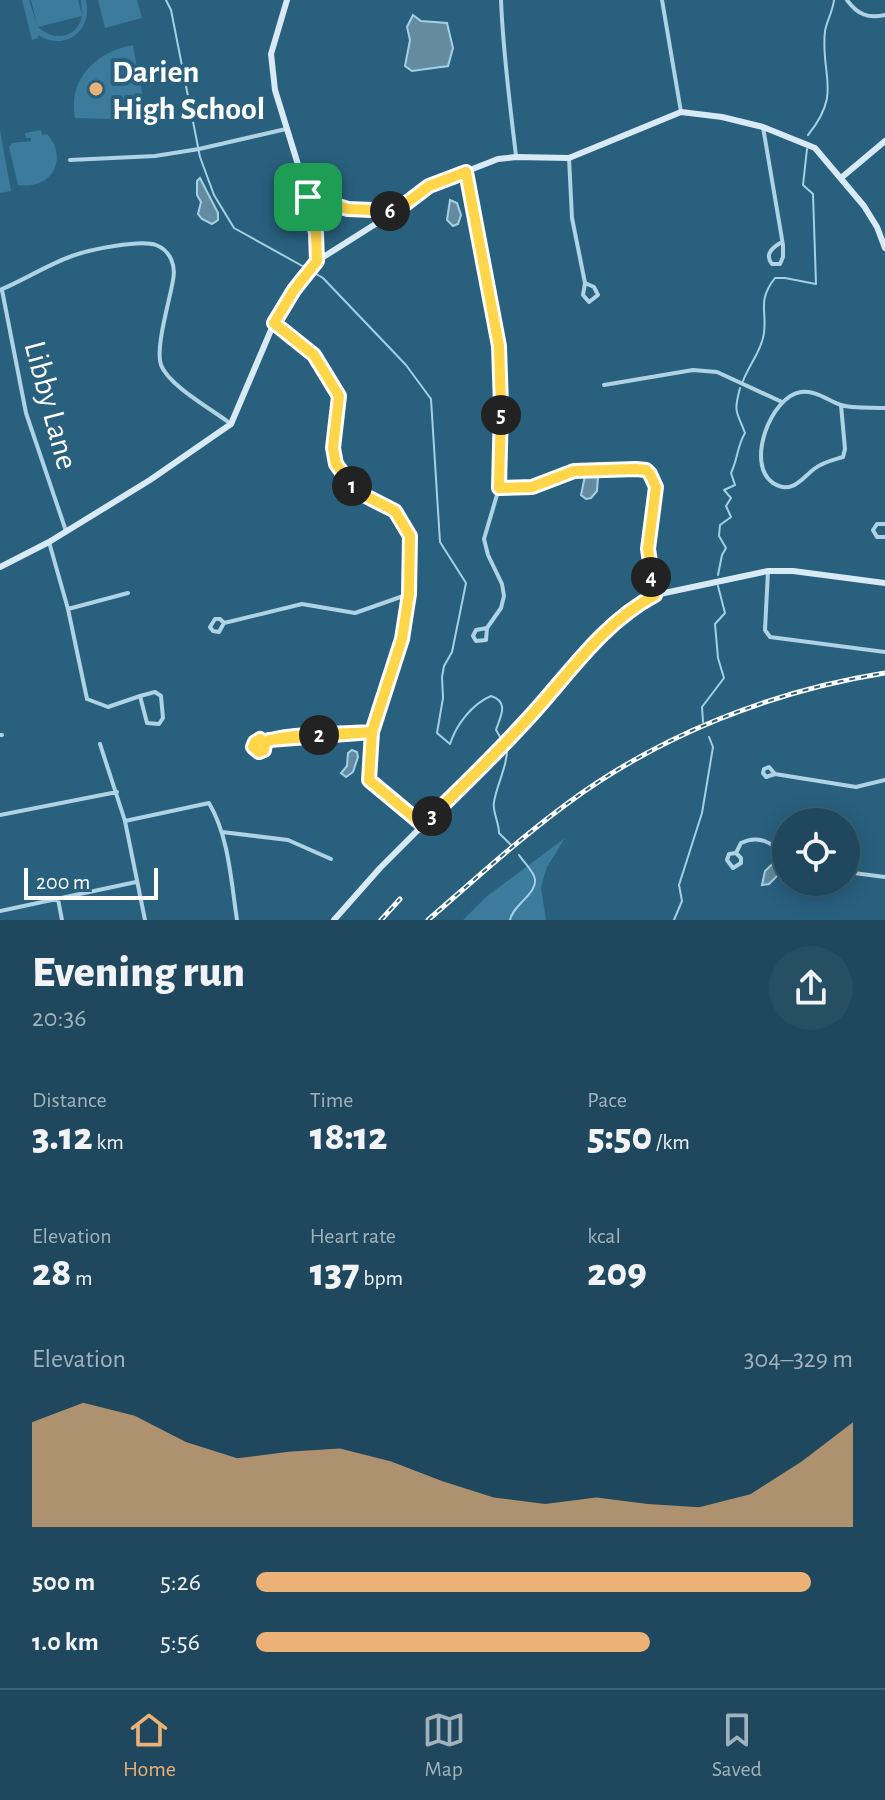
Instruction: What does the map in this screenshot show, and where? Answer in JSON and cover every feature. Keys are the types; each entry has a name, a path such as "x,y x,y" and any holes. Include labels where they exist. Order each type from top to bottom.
{"main road":[{"path":"287,0 271,54 275,90 308,197 316,233 317,261"},
{"path":"0,567 49,542 150,480 231,424 274,323 317,261 396,211 429,186 498,159 569,158 681,112 722,117 763,127 808,144 864,206 885,248"},
{"path":"841,178 885,141"},
{"path":"308,197 348,209 396,211"},
{"path":"334,920 380,868 524,724 602,634 631,608 655,595 768,571 793,571 885,583"}],"street":[{"path":"501,0 506,56 504,65 516,157"},
{"path":"662,0 681,112"},
{"path":"847,0 853,9 865,15 885,15"},
{"path":"763,127 782,242 782,261 772,264 769,253 782,242"},
{"path":"70,160 170,154 286,129"},
{"path":"569,158 572,218 585,283 583,295 589,302 593,301 598,295 597,291 585,283"},
{"path":"466,172 499,346 499,488 484,539 504,590 501,608 487,628"},
{"path":"1,290 78,254 143,243 156,244 167,252 174,266 160,363 171,379 231,424"},
{"name":"Libby Lane","path":"1,290 26,413 66,531"},
{"path":"274,323 314,355 339,396 333,448 336,464 356,491 395,511 410,536 409,594 402,639 372,732 369,780 423,825"},
{"path":"604,385 708,370 782,402"},
{"path":"841,405 843,457 814,469 800,484 783,488 771,482 763,472 764,433 789,395 803,391 823,395 841,405 885,408"},
{"path":"499,488 532,487 574,471 646,470 656,487 648,549 655,595"},
{"path":"885,524 877,524 873,530 877,537 885,537"},
{"path":"49,542 68,609 87,699 108,707 140,696 155,692 161,696 163,718 159,724 147,723 140,696"},
{"path":"768,571 765,630 770,637 885,652"},
{"path":"68,609 128,593"},
{"path":"224,623 307,604 355,613 409,594"},
{"path":"265,743 269,740 372,732"},
{"path":"100,744 125,821 145,920"},
{"path":"775,774 856,787 885,780"},
{"path":"0,815 117,792"},
{"path":"125,821 209,803 222,832 237,920"},
{"path":"222,832 288,840 331,859"},
{"path":"736,853 741,843 752,838 772,845"},
{"path":"860,874 885,877"},
{"path":"0,911 136,882"},
{"path":"58,898 62,920"}],"shaded area":[{"path":"22,0 29,0 37,25 31,0 78,0 82,15 81,0 86,0 85,21 75,36 58,41 38,35 32,40","holes":["82,16 71,33 58,36 38,27"]},
{"path":"98,0 137,0 142,18 105,28"},
{"path":"413,15 421,21 447,23 453,48 448,66 412,71 405,66 410,40 407,27"},
{"path":"133,45 144,118 75,118 76,91 88,69 107,54"},
{"path":"0,130 11,191 0,193"},
{"path":"41,130 42,135 47,134 57,153 54,170 40,183 18,185 9,147 12,143 31,141 25,133"},
{"path":"200,178 218,213 218,220 212,224 198,214 201,202 197,195 197,181"},
{"path":"450,200 457,203 461,215 458,224 453,226 447,220"},
{"path":"585,476 598,477 597,491 586,499 581,495"},
{"path":"352,750 357,752 358,757 353,772 346,777 341,773"},
{"path":"565,838 547,867 541,887 546,920 463,920 487,896"},
{"path":"772,865 772,881 762,885 765,871"}],"waterway":[{"path":"166,0 171,10 200,157 214,195 234,228 306,268"},
{"path":"808,135 825,107 828,84 825,31 834,0"},
{"path":"743,381 763,339 764,299 775,278 816,284 813,194 803,185 807,149"},
{"path":"313,272 323,278 406,365 431,399 440,542 466,583 452,652 444,666 437,733 450,744 466,716 477,704 491,696 502,706 496,730 502,740"},
{"path":"718,575 726,548 719,536 720,525 731,517 726,506 731,498 724,490 735,485 731,473 745,433 736,408 740,388"},
{"path":"703,722 702,707 724,678 718,658 715,624 725,613 718,586"},
{"path":"674,920 682,901 679,885 702,813 713,747 709,737"},
{"path":"507,746 494,805 499,833 511,845"},
{"path":"510,920 535,882 533,873 519,855"}],"railway":[{"path":"428,920 568,803 640,757 719,719 759,704 801,691 885,673"},
{"path":"381,920 400,899"}],"place":[{"name":"Darien High School","path":"96,89"}],"route":[{"path":"308,197 316,233 317,261 274,323 314,355 339,396 333,448 336,464 356,491 395,511 410,536 409,594 402,639 372,732 269,740 265,743 260,739 253,747 259,752 264,750 269,740 299,737 372,732 369,780 423,825 524,724 602,634 631,608 655,595 648,549 656,487 646,470 636,469 574,471 542,485 522,489 499,488 499,346 466,172 429,186 396,211 348,209 308,197"}]}
